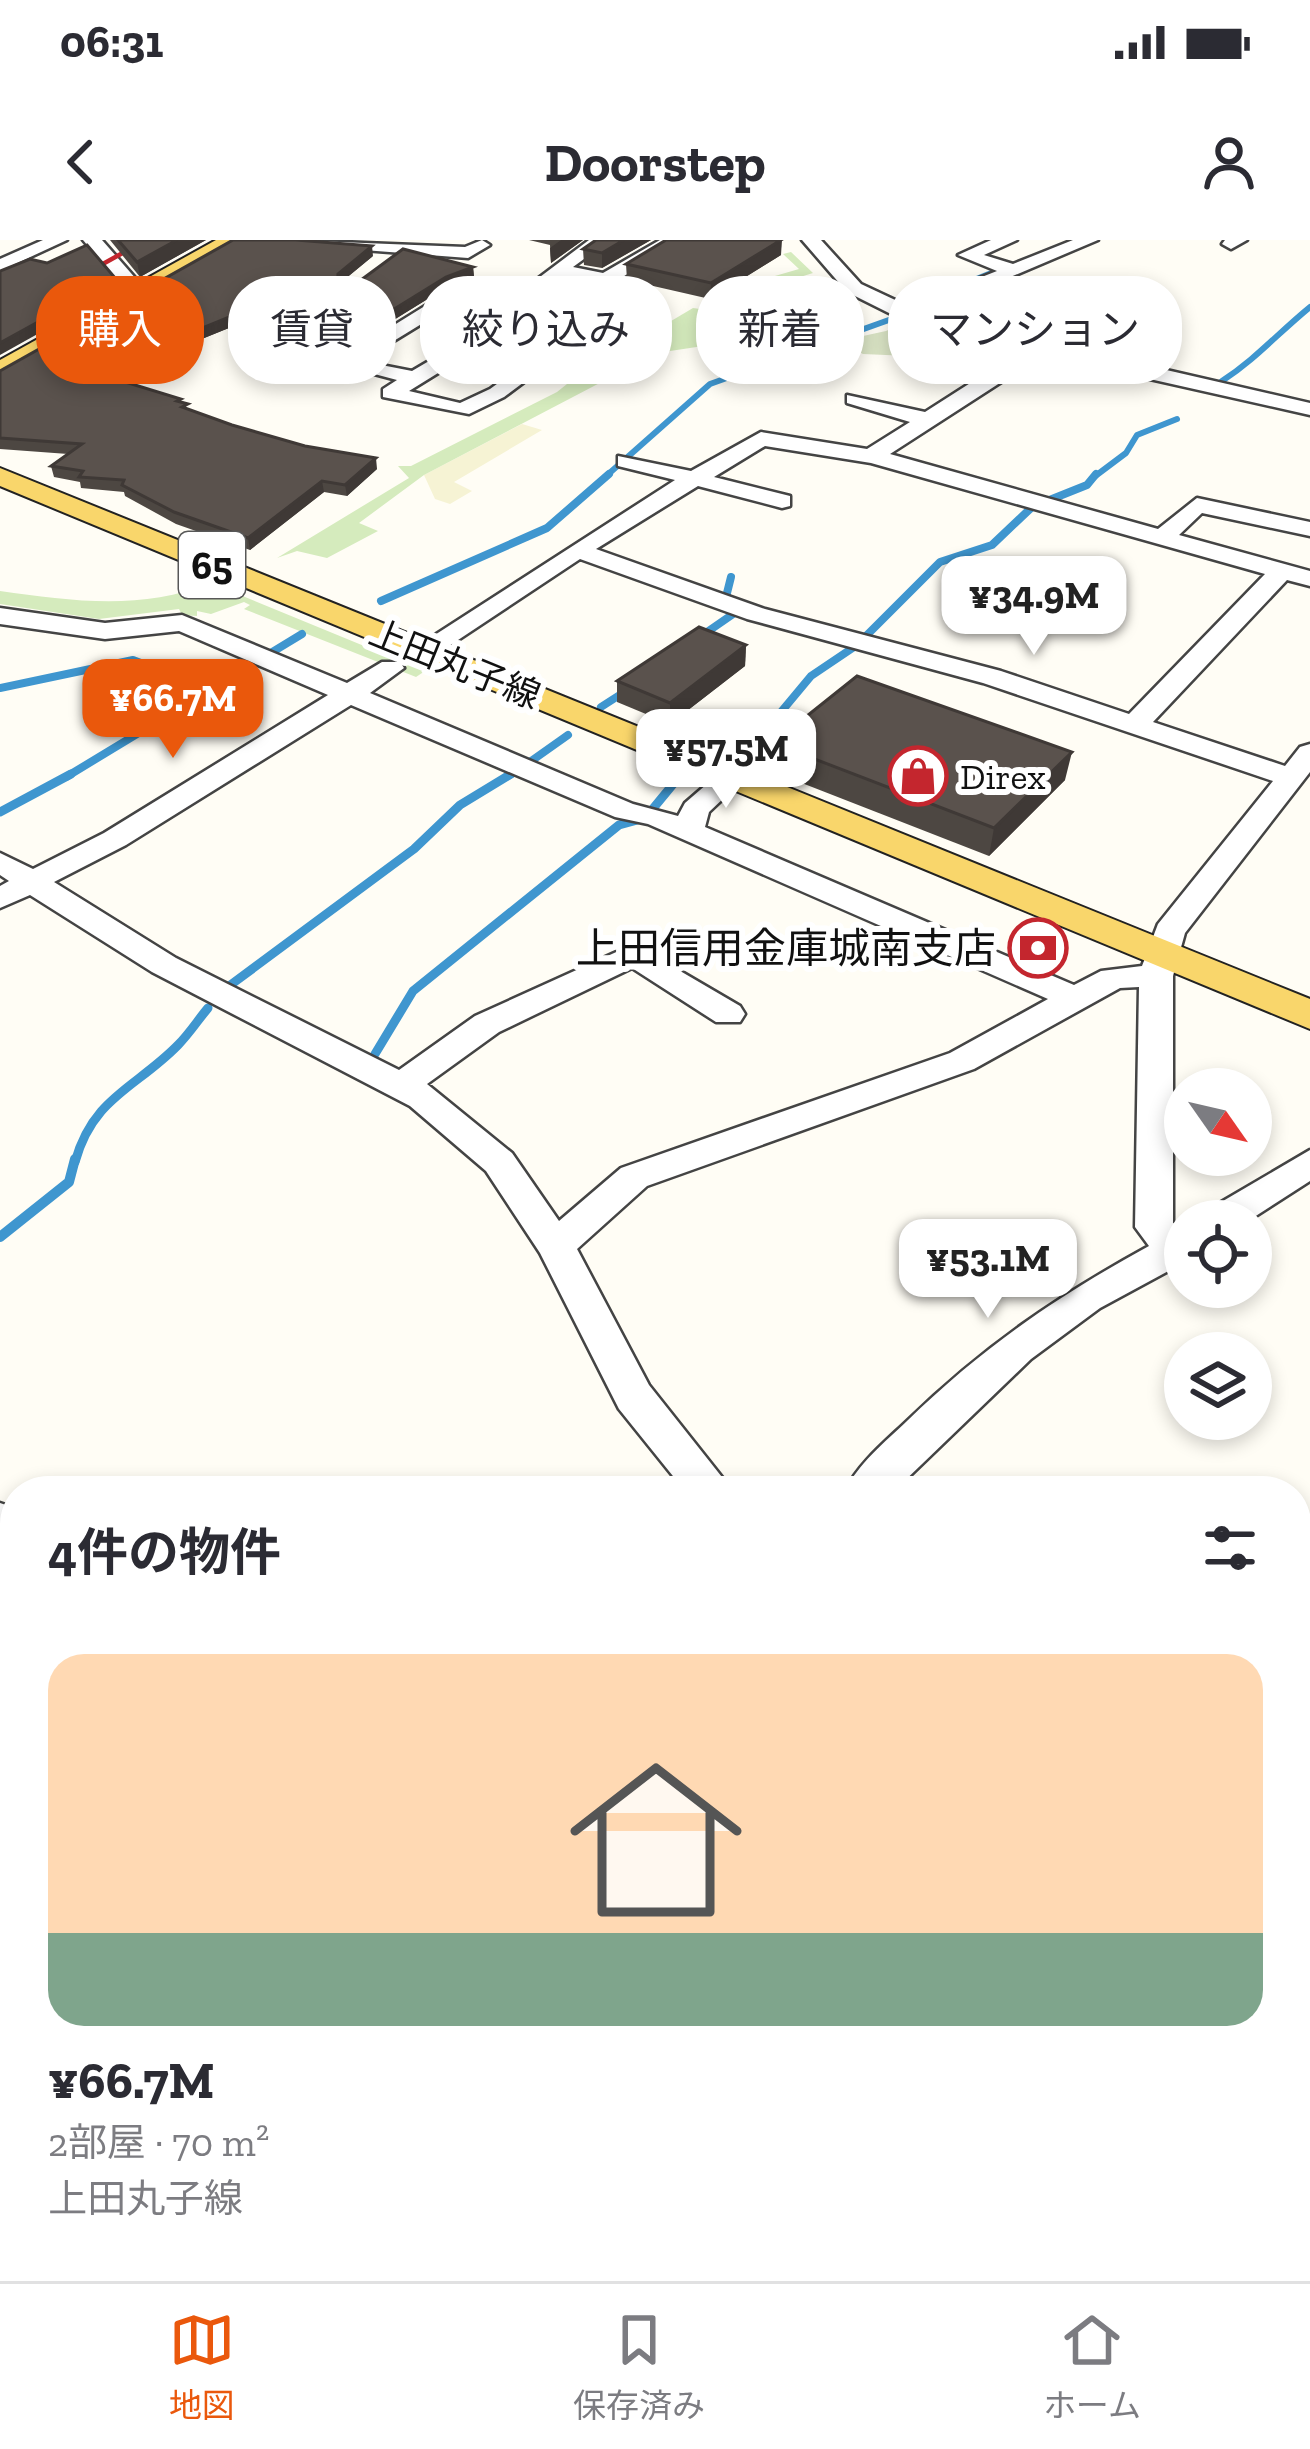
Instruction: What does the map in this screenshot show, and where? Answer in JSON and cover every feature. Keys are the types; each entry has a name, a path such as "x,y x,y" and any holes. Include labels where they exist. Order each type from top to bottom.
{"main road":[{"path":"166,276 232,240"},
{"path":"0,370 36,350"},
{"name":"上田丸子線","path":"0,476 732,777 1159,964 1310,1015"}],"street":[{"path":"0,266 58,240"},
{"path":"92,240 123,276"},
{"path":"298,240 468,253 481,245"},
{"path":"628,240 668,243"},
{"path":"811,240 854,288 888,305"},
{"path":"1008,240 967,255 1014,268"},
{"path":"551,276 591,241"},
{"path":"557,271 606,279 668,243"},
{"path":"995,276 1085,245"},
{"path":"382,263 398,249"},
{"path":"415,378 343,363 420,317"},
{"path":"420,375 390,393 462,410 509,384"},
{"path":"1182,380 1310,409"},
{"path":"819,476 928,420 984,384"},
{"path":"854,399 928,420"},
{"path":"440,640 610,528 761,439 777,438 860,456 1310,578"},
{"path":"626,461 782,501"},
{"path":"1164,536 1196,505 1310,529"},
{"path":"580,551 756,614 1300,765 1169,931 1159,964 1154,1227 1164,1234"},
{"path":"1136,723 1282,571"},
{"path":"0,616 105,631 182,623 625,811 656,817 1074,998"},
{"path":"10,880 115,839 391,668"},
{"path":"689,831 695,809 732,777"},
{"path":"10,880 164,965 423,1096 499,1162 556,1246 634,1397 699,1476"},
{"path":"400,1086 487,1024 634,954 728,1014"},
{"path":"556,1246 634,1177 962,1061 1113,978 1159,964"},
{"path":"1252,1200 1310,1163"},
{"path":"882,1476 985,1373 1028,1338 1076,1304 1164,1255"}],"shaded area":[{"path":"522,424 542,430 454,482 472,491 450,504 435,499 424,475"}],"green space":[{"path":"791,252 813,273 775,276 799,269 783,254"},
{"path":"693,308 696,347 672,351 672,320"},
{"path":"886,331 888,355 864,354 864,336"},
{"path":"567,384 598,384 424,475 359,523 378,531 327,558 297,551 277,558 409,478 398,466 411,466"},
{"path":"211,583 425,671 416,677 244,609 250,605 244,602 211,614 197,611 197,616 182,615 179,609 99,619 0,604 0,591 132,600"}],"building":[{"path":"118,240 177,240 137,262"},
{"path":"233,240 372,246 338,276 228,276 228,317 204,327 204,276 169,276"},
{"path":"596,240 624,240 602,253 583,249"},
{"path":"666,240 781,240 722,276 696,276 696,280 626,264"},
{"path":"87,245 113,276 36,276 36,323 0,343 0,271 30,259 47,263"},
{"path":"403,249 473,267 449,276 420,276 420,293 396,308 396,276 366,276"},
{"path":"36,351 36,384 132,384 181,399 177,401 188,404 182,407 232,425 305,446 376,458 345,485 322,481 248,538 174,512 122,485 124,480 79,477 83,471 51,466 82,444 0,438 0,371"},
{"path":"699,627 746,645 670,703 617,681"},
{"name":"Direx","path":"857,676 1072,752 994,828 773,743"}],"waterway":[{"path":"984,276 1006,267"},
{"path":"1222,381 1310,307"},
{"path":"605,477 710,384 888,320"},
{"path":"1094,477 1126,453 1137,435 1177,419"},
{"path":"381,601 547,528 609,474"},
{"path":"714,750 781,712 811,676 857,645 940,562 992,545 1032,507 1087,485 1096,474"},
{"path":"697,639 736,612 726,597 731,577"},
{"path":"71,774 302,634"},
{"path":"0,688 133,660 208,689"},
{"path":"601,707 629,689"},
{"path":"527,764 568,735"},
{"path":"507,777 515,772"},
{"path":"0,812 71,774"},
{"path":"66,777 71,774"},
{"path":"507,777 511,774"},
{"path":"225,989 414,849 460,805 507,777"},
{"path":"651,811 679,777"},
{"path":"375,1054 413,991 619,825 641,819"},
{"path":"75,1162 104,1108 178,1045 208,1008"},
{"path":"0,1237 69,1182 75,1159"}],"railway":[{"path":"81,276 146,240"}],"place":[{"name":"Direx","path":"918,776"},
{"name":"上田信用金庫城南支店","path":"1038,948"}]}
